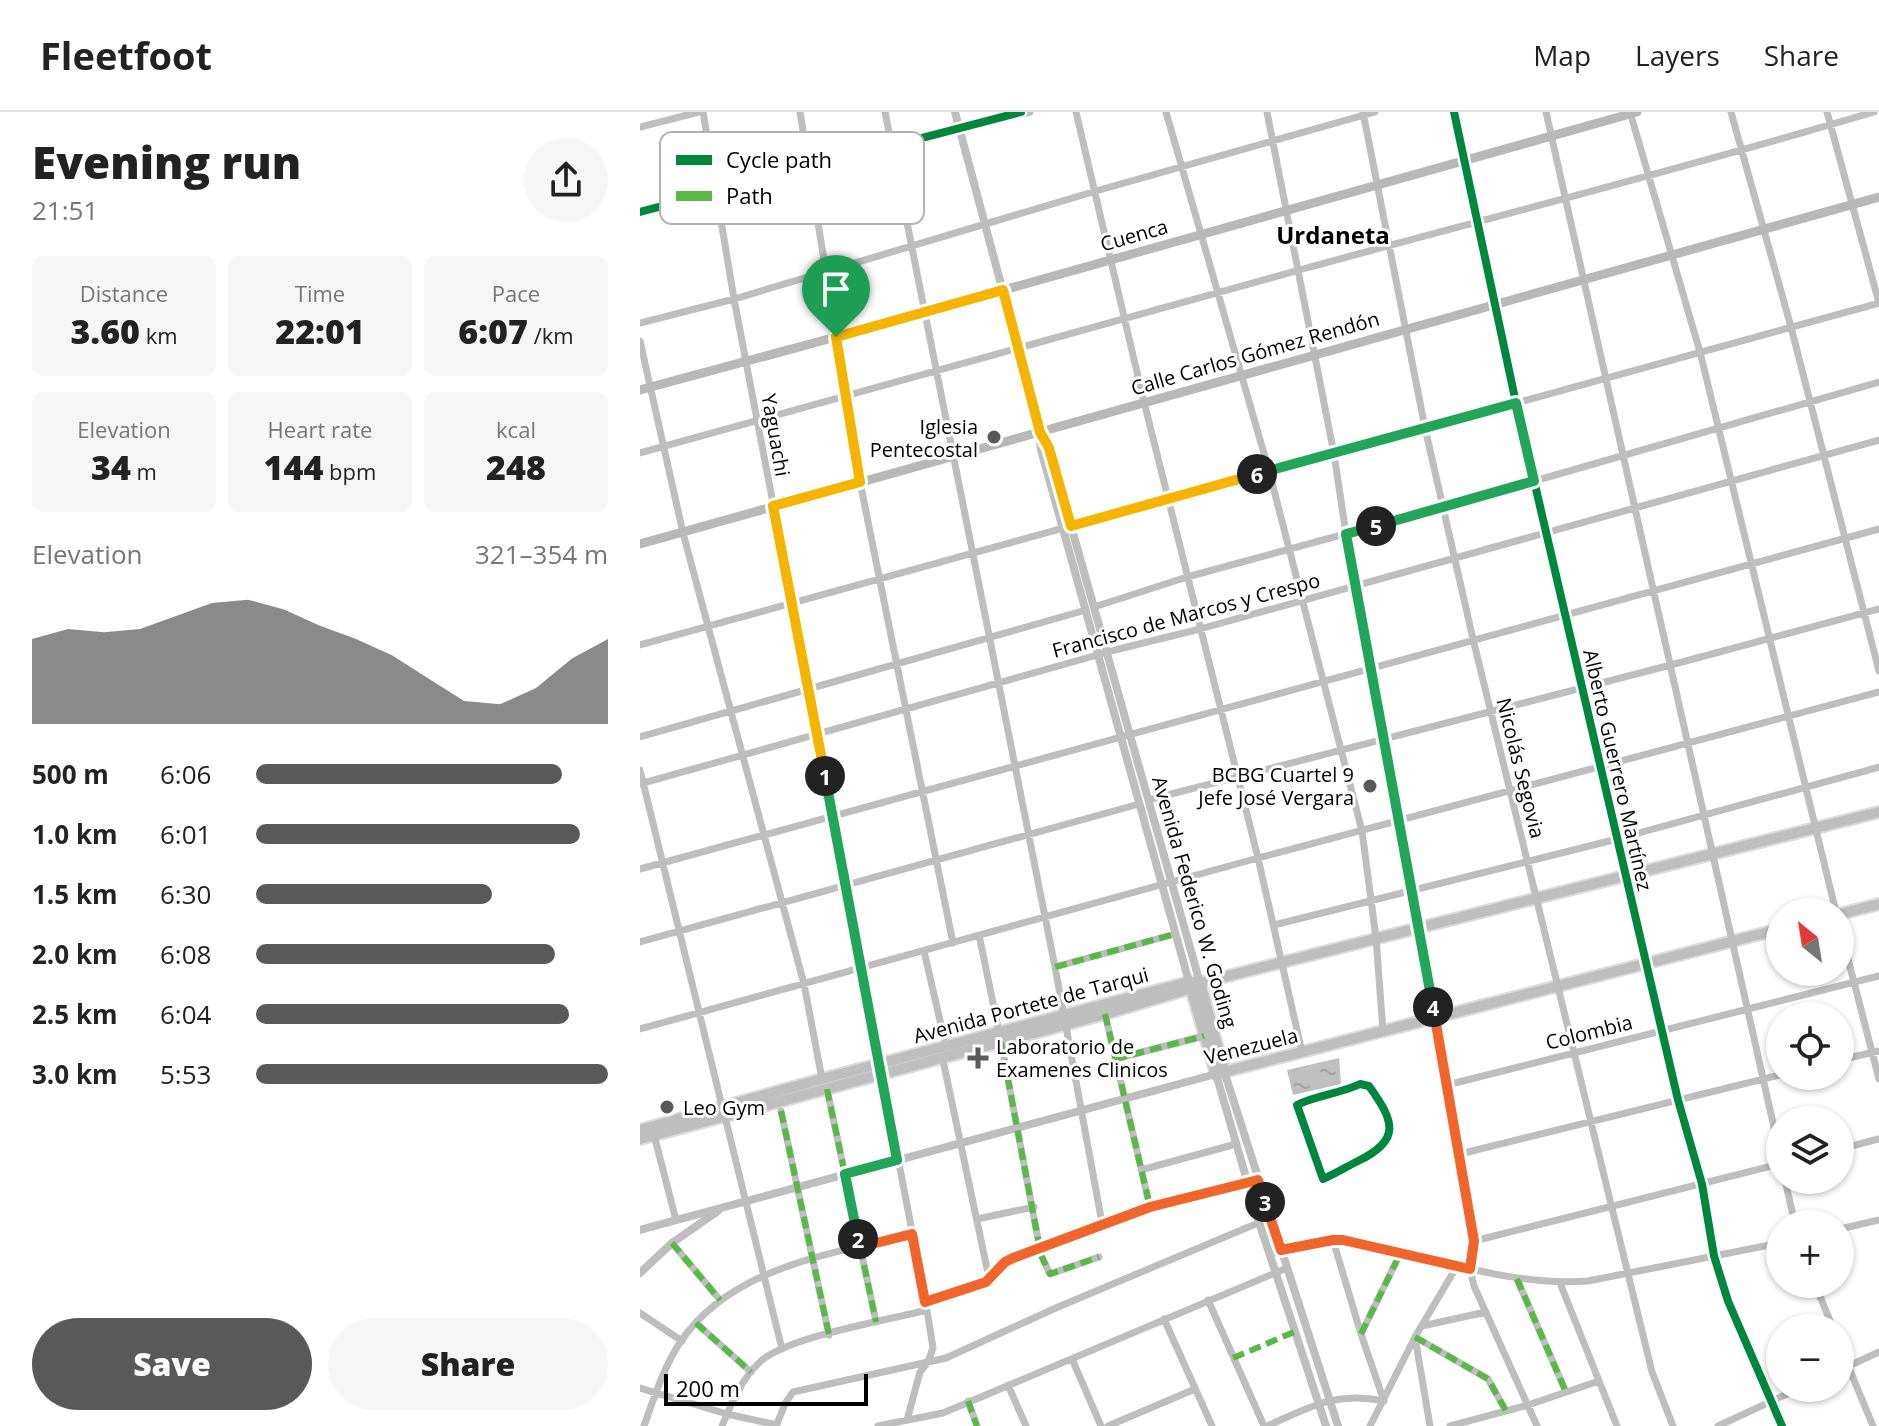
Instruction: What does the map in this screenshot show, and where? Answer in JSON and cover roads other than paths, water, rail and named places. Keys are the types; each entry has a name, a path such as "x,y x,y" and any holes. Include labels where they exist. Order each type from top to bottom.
{"main road":[{"name":"Cuenca","path":"645,388 1633,113"},
{"name":"Calle Carlos Gómez Rendón","path":"640,544 1879,197"},
{"name":"Avenida Portete de Tarqui","path":"640,1139 824,1084 1193,985 1879,812"},
{"path":"1854,909 1879,904"},
{"name":"Venezuela","path":"1220,1073 1766,932"},
{"name":"Avenida Portete de Tarqui","path":"1064,1020 1105,1014 1193,985"},
{"name":"Avenida Federico W. Goding","path":"1193,985 1204,1036 1220,1073"},
{"name":"Avenida Federico W. Goding","path":"1193,985 1220,1073"},
{"name":"Avenida Portete de Tarqui","path":"640,1130 724,1112"}],"street":[{"path":"640,127 701,112"},
{"name":"Yaguachi","path":"701,112 705,132"},
{"path":"800,112 803,132"},
{"path":"885,112 889,132"},
{"name":"Avenida Federico W. Goding","path":"955,112 1019,349 1040,432 1041,450 1067,527 1193,985"},
{"path":"924,140 1030,112"},
{"path":"1076,112 1144,402 1258,858 1302,1052"},
{"path":"1166,112 1269,471 1362,831 1376,938 1383,1031"},
{"path":"1267,112 1334,454 1460,1154 1474,1241 1470,1269 1537,1426"},
{"path":"640,323 734,299 1375,112"},
{"name":"Alberto Guerrero Martínez","path":"1454,112 1545,532 1678,1100 1702,1184 1714,1256 1728,1301 1766,1389"},
{"path":"1546,112 1769,1106"},
{"path":"1731,112 1791,327 1879,671"},
{"path":"640,645 1879,303 1827,112"},
{"path":"640,453 1298,270 1742,151 1874,112"},
{"path":"1633,113 1700,352 1834,898"},
{"name":"Nicolás Segovia","path":"1363,114 1425,428 1473,639 1652,1372 1673,1426"},
{"path":"640,215 660,209"},
{"name":"Yaguachi","path":"722,224 933,1348 920,1372 907,1420"},
{"path":"818,224 860,482 953,943"},
{"path":"908,224 1055,967 1102,1223"},
{"path":"640,341 645,388 664,447 707,627 804,984 876,1322"},
{"path":"640,737 1090,608 1187,577 1879,382"},
{"name":"Francisco de Marcos y Crespo","path":"642,784 1879,440"},
{"path":"640,869 1879,529"},
{"path":"640,942 1144,802 1879,609"},
{"path":"640,1029 1166,883 1400,822 1510,789 1879,692"},
{"path":"1274,925 1617,839 1879,767"},
{"path":"640,770 782,1349"},
{"name":"Avenida Federico W. Goding","path":"1166,883 1175,934 1193,985"},
{"path":"1055,967 1175,934"},
{"path":"979,935 1041,1255 1052,1274 1099,1257"},
{"path":"924,951 944,1038"},
{"name":"Colombia","path":"1854,983 1879,976"},
{"name":"Colombia","path":"1447,1085 1841,986"},
{"path":"1854,986 1876,1052 1879,1079"},
{"path":"1105,1014 1150,1207"},
{"path":"1115,1059 1204,1036"},
{"path":"1854,1057 1876,1052"},
{"path":"944,1065 989,1278"},
{"name":"Avenida Federico W. Goding","path":"1220,1073 1236,1144 1259,1222 1326,1426"},
{"name":"Avenida Federico W. Goding","path":"1220,1073 1338,1426"},
{"name":"Venezuela","path":"640,1230 1220,1073"},
{"path":"1460,1154 1766,1078"},
{"path":"781,1111 829,1335"},
{"path":"654,1135 676,1220"},
{"path":"1854,1145 1879,1139"},
{"path":"1141,1170 1236,1144"},
{"path":"1474,1241 1766,1168"},
{"path":"722,1426 751,1372 768,1356 782,1349 926,1306 982,1284 1005,1262 1102,1223 1150,1207 1258,1180"},
{"path":"640,1273 672,1243 725,1207"},
{"path":"977,1219 1034,1207"},
{"path":"640,1388 777,1426 793,1392 946,1358 1270,1218"},
{"path":"1854,1226 1879,1220"},
{"path":"644,1426 656,1393 682,1341 720,1300 763,1274 912,1234"},
{"path":"1270,1254 1333,1240 1366,1244 1517,1279 1560,1283 1629,1274 1766,1246"},
{"path":"1333,1240 1384,1401"},
{"path":"672,1243 720,1300"},
{"path":"1361,1334 1400,1254"},
{"path":"1370,1426 1415,1337 1457,1266"},
{"path":"878,1426 927,1417 1287,1268"},
{"path":"1517,1279 1566,1392"},
{"path":"1560,1283 1617,1426"},
{"path":"1208,1300 1266,1426 1318,1404 1344,1397 1384,1401"},
{"path":"1422,1326 1486,1312"},
{"path":"640,1313 682,1341"},
{"path":"1164,1319 1212,1426"},
{"path":"696,1323 751,1372"},
{"path":"1415,1337 1488,1379 1506,1411"},
{"path":"1415,1337 1430,1426"},
{"path":"933,1348 946,1358"},
{"path":"1854,1363 1879,1352"},
{"path":"1072,1359 1101,1426"},
{"path":"1450,1426 1483,1422 1506,1411 1599,1381"},
{"path":"1008,1385 1026,1426"},
{"path":"1854,1388 1873,1426"},
{"path":"1108,1426 1195,1389"},
{"path":"968,1401 977,1426"},
{"path":"1718,1426 1769,1402"},
{"name":"Alberto Guerrero Martínez","path":"1771,1402 1782,1426"},
{"path":"1730,1426 1745,1414"},
{"path":"927,1417 931,1426"}],"water":[{"path":"1339,1058 1341,1084 1293,1095 1287,1070"}],"place":[{"name":"Iglesia Pentecostal","path":"994,437"},
{"name":"BCBG Cuartel 9 Jefe José Vergara","path":"1370,786"},
{"name":"Laboratorio de Examenes Clinicos","path":"978,1058"},
{"name":"Leo Gym","path":"667,1107"}],"district":[{"name":"Urdaneta","path":"1333,234"}]}
